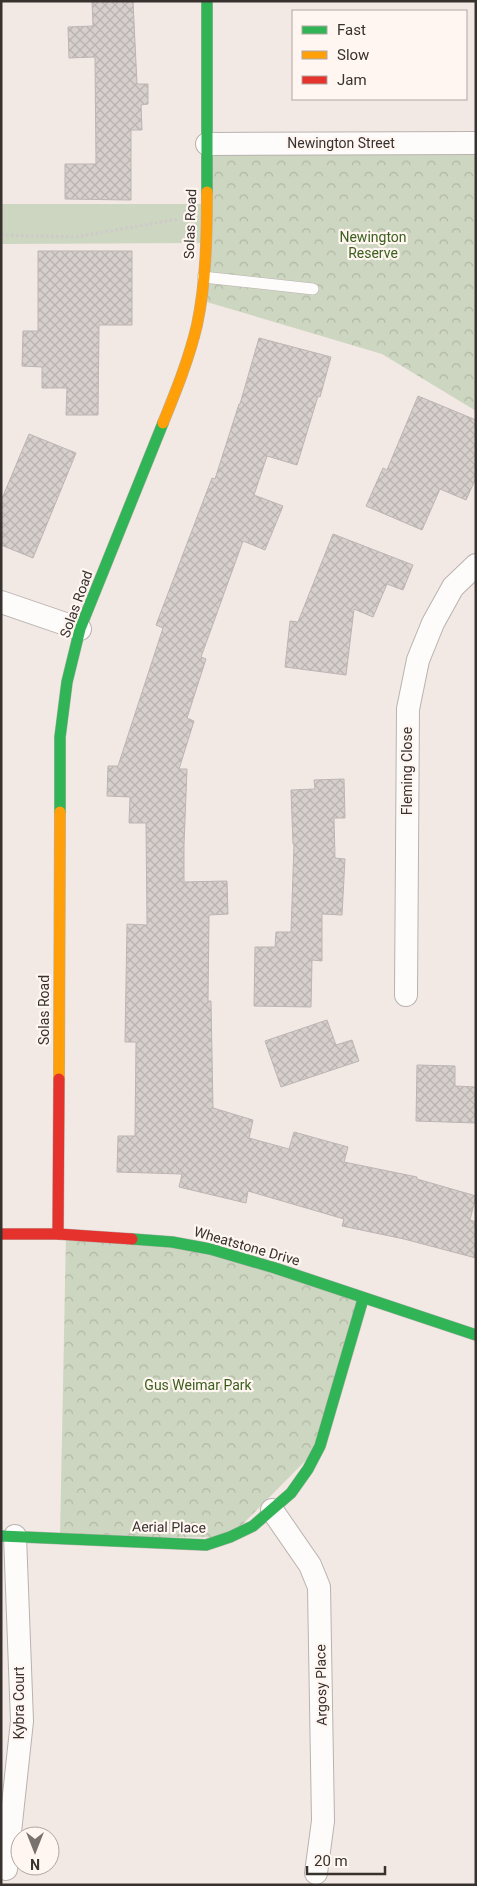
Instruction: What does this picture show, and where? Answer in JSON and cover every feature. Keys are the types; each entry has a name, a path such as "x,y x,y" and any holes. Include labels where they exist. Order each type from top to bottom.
{"street":[{"name":"Solas Road","path":"58,1234 60,737 67,682 80,629 184,371 197,324 203,278 207,214 207,1"},
{"name":"Newington Street","path":"207,144 476,143"},
{"name":"Fleming Close","path":"406,995 408,709 418,660 433,623 453,587 476,565"},
{"path":"1,602 80,629"},
{"name":"Wheatstone Drive","path":"1,1234 58,1234 172,1242 210,1249 275,1268 363,1299 476,1335"},
{"name":"Aerial Place","path":"8,1536 206,1544 230,1537 253,1526 290,1493 308,1469 320,1446 363,1299"},
{"name":"Argosy Place","path":"272,1510 310,1565 319,1587 323,1821 316,1872"},
{"name":"Kybra Court","path":"6,1869 22,1721 8,1536"}],"lane":[{"path":"203,278 313,289"}],"path":[{"path":"1,235 75,237 207,214"}],"green space":[{"name":"Newington Reserve","path":"476,143 476,411 382,354 200,300 207,144"},
{"path":"1,204 207,204 205,243 1,244"},
{"name":"Gus Weimar Park","path":"66,1234 172,1242 363,1299 320,1446 230,1537 60,1538"}],"building":[{"path":"92,1 133,1 137,84 148,84 148,104 141,105 142,130 131,130 131,200 65,199 65,164 96,164 95,57 69,58 68,27 93,26"},
{"path":"38,251 132,251 132,325 99,325 98,415 66,415 67,388 42,388 42,367 22,366 23,331 38,331"},
{"path":"259,338 331,357 320,397 318,396 297,465 267,456 254,495 283,506 265,550 243,541 201,657 206,659 187,718 194,721 179,769 187,769 184,882 227,881 228,914 209,915 208,1001 211,1001 213,1108 253,1120 249,1138 289,1149 294,1132 348,1147 344,1162 417,1177 417,1179 476,1196 470,1220 476,1222 476,1258 404,1239 342,1226 344,1219 248,1191 246,1203 179,1187 182,1174 117,1172 118,1136 135,1136 136,1042 125,1042 127,924 147,925 146,823 129,823 130,797 107,796 108,766 118,766 163,628 156,625 212,478 215,479 240,404"},
{"path":"418,396 476,420 476,478 466,500 440,489 422,530 366,506 383,468 387,470"},
{"path":"29,434 76,453 33,558 1,545 1,501"},
{"path":"333,534 413,565 403,590 387,584 373,617 354,609 346,675 285,667 290,621 298,622"},
{"path":"344,779 345,818 334,818 335,858 345,859 342,915 322,914 322,961 312,960 311,1007 254,1006 255,947 275,947 276,932 291,932 294,844 291,790 315,789 314,780"},
{"path":"327,1020 336,1045 352,1040 359,1061 281,1087 265,1041"},
{"path":"417,1065 455,1066 455,1086 476,1087 476,1123 416,1121"}],"traffic: fast":[{"path":"207,1 207,192"},
{"path":"60,812 60,737 67,682 80,629 163,423"},
{"path":"132,1239 172,1242 210,1249 275,1268 476,1335"},
{"path":"1,1536 206,1545 230,1537 253,1526 291,1493 308,1469 320,1446 363,1299"}],"traffic: slow":[{"path":"163,423 186,363 197,325 204,276 207,192"},
{"path":"59,1079 60,812"}],"traffic: jam":[{"path":"58,1234 59,1079"},
{"path":"1,1234 58,1234 132,1239"}]}
